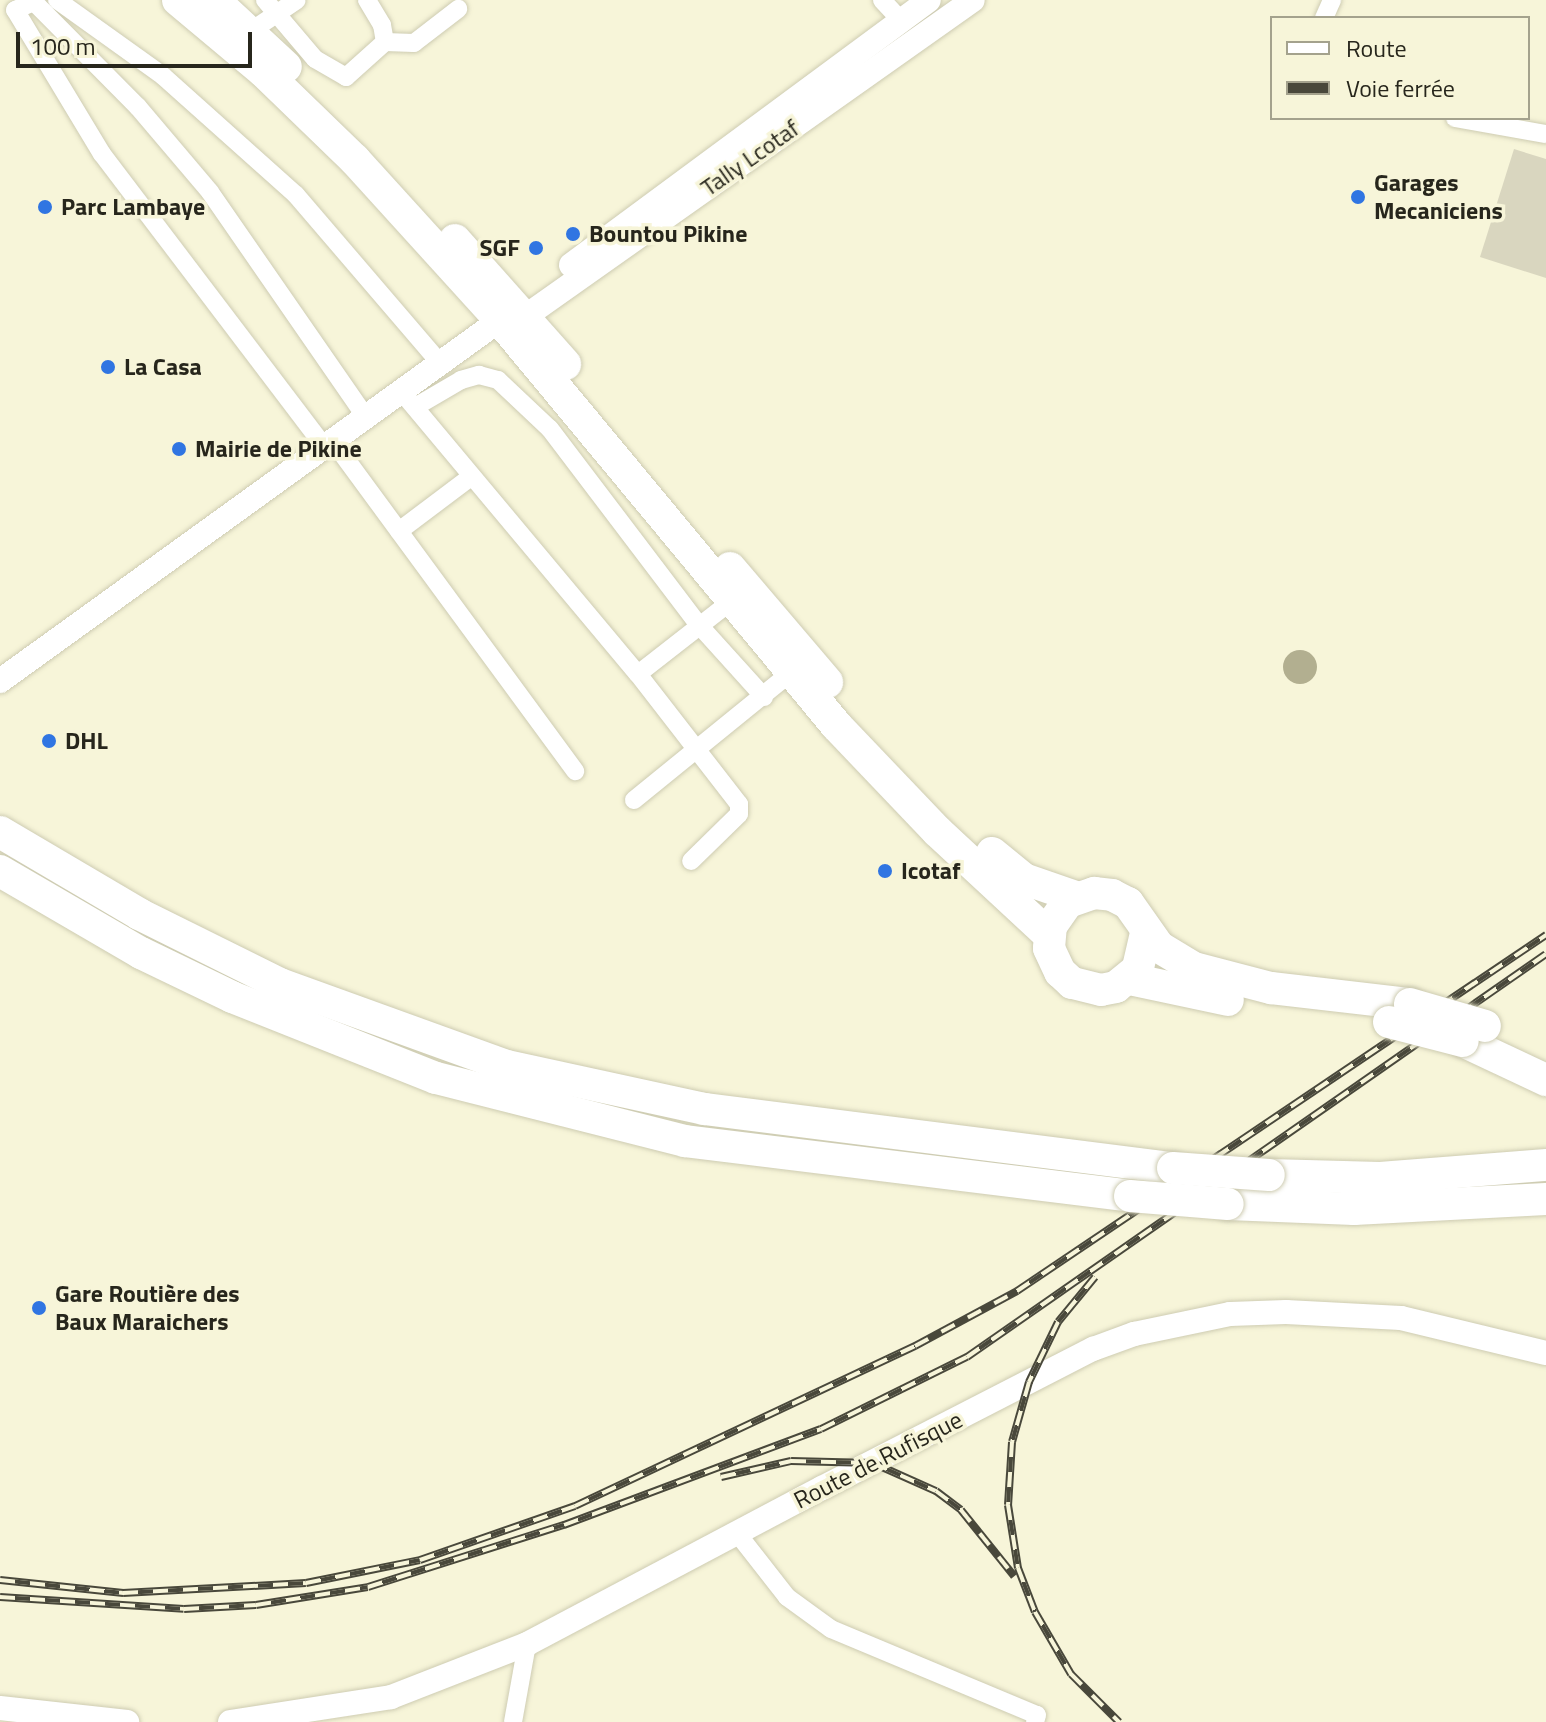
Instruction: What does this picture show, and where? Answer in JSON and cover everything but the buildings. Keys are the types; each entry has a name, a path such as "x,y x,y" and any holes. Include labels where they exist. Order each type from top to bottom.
{"highway":[{"path":"178,0 263,71 514,313 730,602 790,673 937,831 1049,935"},
{"path":"214,0 251,31 514,313 880,742 1008,868 1041,887 1076,897 1094,893 1120,899 1140,916 1146,933 1144,958 1130,979"},
{"path":"0,832 99,893 280,984 507,1066 704,1109 1173,1168 1269,1175 1380,1178 1546,1165"},
{"path":"0,871 141,953 232,997 451,1082 685,1141 1130,1196 1228,1204 1354,1209 1546,1199"},
{"path":"1076,897 1055,917 1049,935 1053,961 1072,983 1101,990 1130,979 1290,1012 1399,1013"},
{"path":"1146,933 1176,960 1219,975 1399,1013 1546,1055"},
{"path":"1474,1033 1546,1080"}],"street":[{"path":"59,0 163,76 296,195 440,363"},
{"path":"265,0 280,14 291,35 338,77 355,75 385,42 414,43 458,9"},
{"path":"251,31 297,0"},
{"path":"367,0 382,25 385,42"},
{"path":"882,0 900,19"},
{"name":"Tally Lcotaf","path":"514,313 929,0"},
{"name":"Tally Lcotaf","path":"514,313 973,0"},
{"path":"366,417 210,192 115,82 42,1 14,15 102,154 399,531 575,771"},
{"path":"1466,120 1546,134"},
{"path":"408,399 440,363 514,313"},
{"path":"0,681 366,417 479,375 498,380 574,458 699,625 764,697"},
{"path":"408,399 696,745 741,809 691,861"},
{"path":"399,531 472,476"},
{"path":"638,674 730,602"},
{"path":"634,800 696,745 764,697 790,673"},
{"name":"Route de Rufisque","path":"230,1722 391,1697 527,1644 1093,1349 1175,1324 1286,1312 1401,1318 1546,1353"},
{"path":"737,1533 787,1597 831,1629 1037,1715 1035,1722"},
{"path":"513,1722 527,1644"},
{"path":"0,1708 127,1722"}],"shaded area":[{"path":"1514,149 1546,159 1546,278 1480,257"},
{"path":"1300,650 1312,655 1317,667 1312,679 1300,684 1288,679 1283,667 1288,655"}],"railway":[{"path":"0,1580 123,1593 306,1583 420,1560 575,1506 915,1346 1017,1291 1546,935"},
{"path":"0,1597 184,1609 256,1605 368,1587 564,1525 821,1429 967,1357 1546,954"},
{"path":"1095,1277 1058,1322 1029,1382 1012,1442 1008,1505 1018,1568 1035,1612 1071,1674 1119,1722"},
{"path":"721,1477 791,1461 873,1463 936,1491 961,1510 1014,1576"}],"place":[{"name":"Garages Mecaniciens","path":"1358,197"},
{"name":"Parc Lambaye","path":"45,207"},
{"name":"Bountou Pikine","path":"573,234"},
{"name":"SGF","path":"536,248"},
{"name":"La Casa","path":"108,367"},
{"name":"Mairie de Pikine","path":"179,449"},
{"name":"DHL","path":"49,741"},
{"name":"Icotaf","path":"885,871"},
{"name":"Gare Routière des Baux Maraichers","path":"39,1308"}]}
